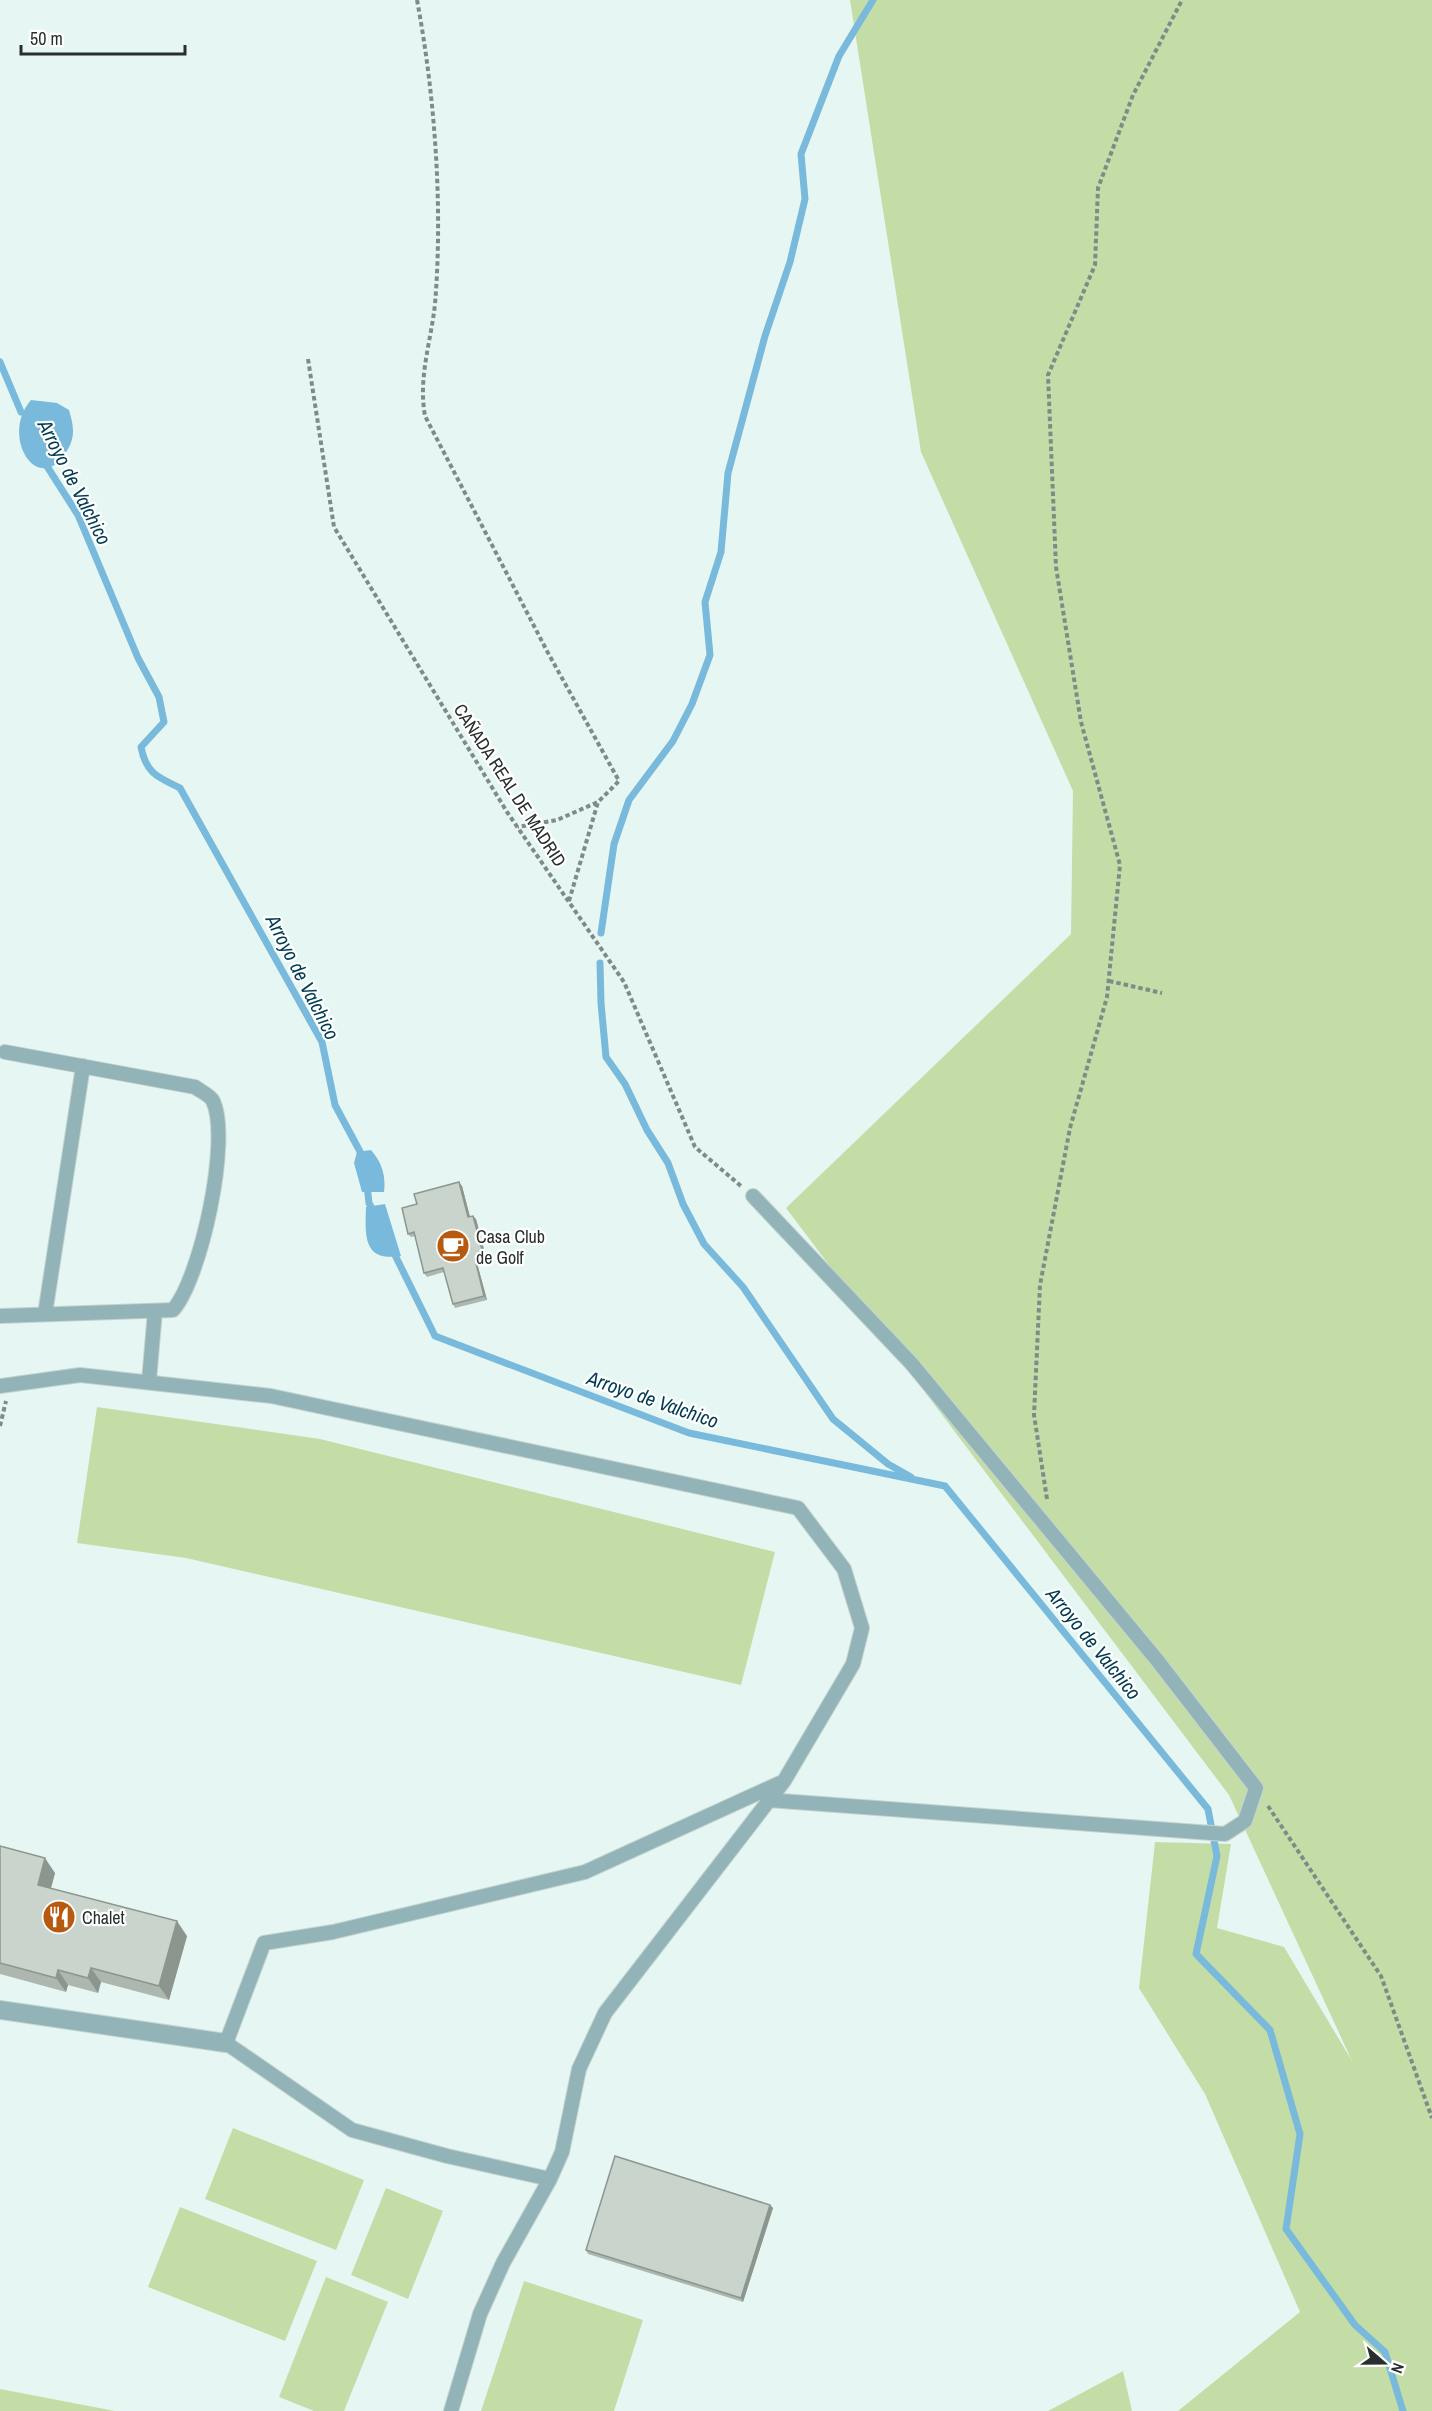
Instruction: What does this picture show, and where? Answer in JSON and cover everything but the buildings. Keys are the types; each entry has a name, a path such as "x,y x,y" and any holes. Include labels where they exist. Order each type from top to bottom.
{"street":[{"path":"0,2010 226,2043"}],"lane":[{"path":"0,1316 173,1310 183,1299 194,1275 209,1213 219,1140 218,1117 212,1098 195,1087 5,1052"},
{"path":"45,1314 83,1066"},
{"path":"753,1196 911,1363 1157,1660 1256,1788 1245,1821 1225,1834 768,1800"},
{"path":"149,1381 155,1311"},
{"path":"5,1385 80,1375 271,1396 798,1508 844,1569 862,1628 853,1664 784,1781 605,2013 579,2069 562,2152 550,2179 503,2263 480,2314 451,2411"},
{"path":"550,2179 447,2156 352,2130 226,2043 264,1943 333,1932 585,1872 784,1781"}],"path":[{"path":"417,0 435,163 437,233 435,304 421,392 424,416 542,641 619,781 598,802 557,820 518,827"},
{"path":"1048,1506 1034,1415 1040,1285 1070,1128 1107,997 1120,865 1081,722 1056,567 1048,375 1095,265 1098,188 1133,95 1182,0"},
{"name":"CAÑADA REAL DE MADRID","path":"308,358 334,527 518,827 624,982 695,1147 753,1196"},
{"path":"569,902 598,802"},
{"path":"1109,981 1162,993"},
{"path":"0,1426 5,1385"},
{"path":"1256,1788 1381,1976 1432,2118"}],"green space":[{"path":"850,0 1432,0 1432,2411 1178,2411 1300,2312 1205,2094 1139,1988 1155,1842 1231,1844 1217,1928 1284,1947 1352,2061 1229,1795 786,1208 1071,934 1073,791 921,452"},
{"path":"97,1407 320,1439 775,1552 741,1685 186,1558 77,1543"},
{"path":"233,2128 364,2180 336,2250 205,2199"},
{"path":"386,2188 443,2211 408,2299 351,2275"},
{"path":"180,2207 317,2261 285,2341 148,2287"},
{"path":"326,2277 388,2302 344,2411 314,2411 279,2397"},
{"path":"524,2281 643,2320 614,2411 481,2411"},
{"path":"1123,2371 1132,2411 1048,2411"},
{"path":"0,2389 115,2411 0,2411"}],"water":[{"path":"31,400 57,403 69,410 72,422 73,432 69,448 54,465 43,468 33,465 20,444 19,429 22,414"},
{"path":"371,1150 382,1170 384,1192 362,1192 354,1163 357,1152"},
{"path":"385,1204 401,1256 379,1255 369,1245 366,1207"}],"waterway":[{"path":"601,933 614,844 629,800 673,741 692,704 710,655 705,602 721,552 728,473 765,336 790,262 805,199 801,154 839,56 873,0"},
{"name":"Arroyo de Valchico","path":"0,362 21,412"},
{"name":"Arroyo de Valchico","path":"43,460 78,515 138,658 159,697 164,722 141,747 146,763 159,777 180,788 322,1042 335,1105 364,1159"},
{"path":"600,963 606,1057 625,1084 647,1130 668,1163 683,1204 704,1244 743,1287 833,1419 888,1464 911,1477"},
{"name":"Arroyo de Valchico","path":"367,1185 369,1203 375,1214"},
{"name":"Arroyo de Valchico","path":"393,1251 435,1336 689,1433 945,1486 1208,1809 1217,1856 1196,1954 1270,2030 1300,2134 1286,2229 1355,2325 1385,2352 1403,2411"}],"place":[{"name":"Casa Club de Golf","path":"453,1246"},
{"name":"Chalet","path":"59,1917"}]}
